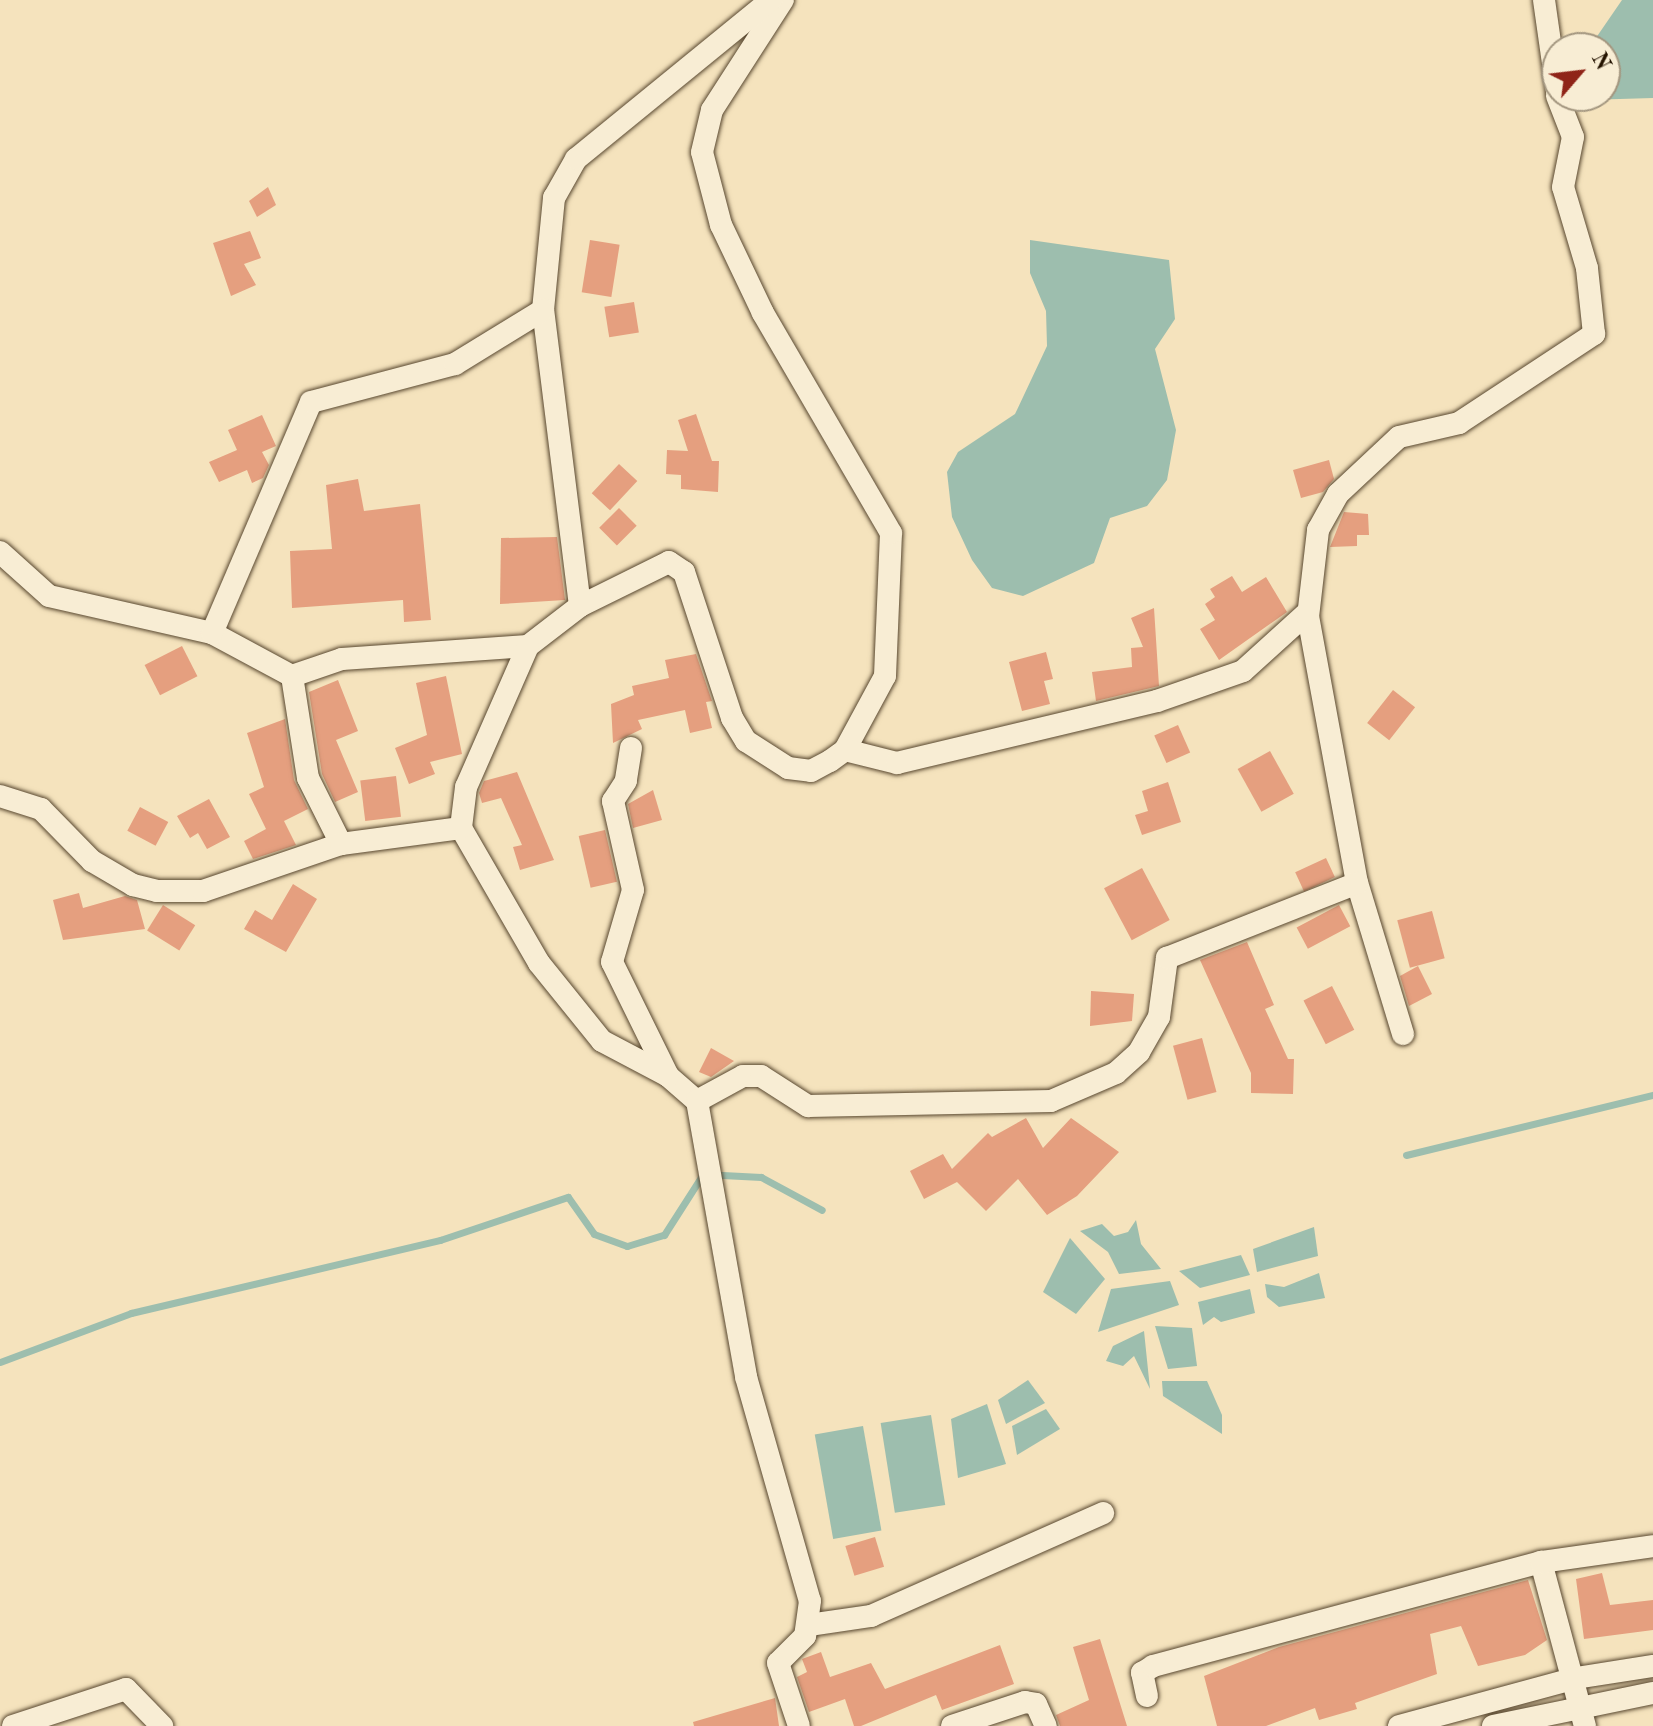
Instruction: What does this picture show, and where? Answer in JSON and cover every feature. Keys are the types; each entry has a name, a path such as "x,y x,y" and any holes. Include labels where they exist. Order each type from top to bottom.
{"street":[{"path":"580,606 543,310 554,198 565,173 624,117 771,0"},
{"path":"783,0 712,110 702,152 721,225 763,313 888,518 888,661 845,750 802,771 768,759 746,741 678,565 662,563 580,606 528,646 466,787 461,828 539,963 602,1041 668,1076 697,1101 712,1170 737,1336 810,1601 809,1625 778,1663 799,1726"},
{"path":"1544,0 1548,32"},
{"path":"1403,1034 1357,883 1307,613 1325,510 1364,467 1418,428 1459,423 1594,334 1589,281 1563,187 1573,137 1564,112"},
{"path":"212,633 311,402 455,364 543,310"},
{"path":"0,552 49,596 212,633 292,676 342,659 528,646"},
{"path":"845,750 897,763 1157,701 1243,671 1307,613"},
{"path":"292,676 305,767 341,844"},
{"path":"631,748 626,781 613,801 633,890 612,962 668,1076"},
{"path":"0,796 41,809 92,861 133,885 157,891 225,885 341,844 461,828"},
{"path":"697,1101 743,1076 761,1076 808,1106 1051,1101 1116,1073 1139,1052 1156,1027 1167,958 1357,883"},
{"path":"809,1625 871,1616 1103,1513"},
{"path":"1147,1696 1142,1673 1153,1666 1541,1562 1653,1546"},
{"path":"1541,1562 1576,1678 1582,1715"},
{"path":"1399,1726 1576,1678 1653,1666"},
{"path":"13,1726 126,1689 162,1726"},
{"path":"1493,1726 1582,1715 1653,1693"},
{"path":"952,1726 1025,1702 1036,1704 1046,1726"}],"shaded area":[{"path":"1622,0 1653,0 1653,98 1621,99 1621,32 1600,32"},
{"path":"1030,240 1169,260 1175,319 1155,349 1176,430 1167,480 1147,506 1110,518 1094,563 1023,596 992,588 972,560 952,517 947,472 958,452 1015,414 1047,346 1046,311 1030,273"},
{"path":"1136,1220 1141,1244 1161,1269 1119,1274 1108,1252 1080,1231 1102,1224 1114,1236 1128,1232"},
{"path":"1314,1227 1318,1256 1257,1272 1253,1249"},
{"path":"1070,1238 1105,1279 1076,1314 1043,1292"},
{"path":"1241,1255 1250,1275 1200,1288 1179,1271"},
{"path":"1319,1273 1325,1298 1279,1307 1267,1297 1265,1284 1284,1287"},
{"path":"1170,1281 1179,1305 1098,1332 1111,1289"},
{"path":"1250,1289 1255,1313 1221,1322 1214,1317 1203,1325 1198,1302"},
{"path":"1155,1326 1192,1328 1197,1366 1168,1369"},
{"path":"1144,1331 1150,1389 1134,1356 1123,1366 1106,1361 1113,1346"},
{"path":"1028,1380 1045,1403 1006,1424 998,1400"},
{"path":"1162,1381 1207,1381 1222,1415 1222,1434 1163,1396"},
{"path":"987,1404 1006,1464 958,1478 951,1419"},
{"path":"1046,1409 1060,1429 1017,1455 1012,1426"},
{"path":"931,1415 945,1505 895,1513 881,1423"},
{"path":"863,1426 881,1530 833,1539 815,1435"}],"building":[{"path":"268,187 276,205 257,217 249,201"},
{"path":"250,231 261,258 244,264 256,285 231,296 213,243"},
{"path":"590,240 620,245 611,297 582,292"},
{"path":"634,302 639,333 609,337 604,307"},
{"path":"696,414 712,461 719,461 718,492 681,489 681,475 666,474 667,450 688,451 678,420"},
{"path":"262,415 276,446 262,452 269,465 263,478 252,483 247,470 219,482 209,462 237,450 228,430"},
{"path":"1329,460 1334,479 1323,492 1301,498 1293,470"},
{"path":"619,464 637,481 610,510 592,493"},
{"path":"358,479 364,511 420,504 431,620 404,622 403,600 292,608 290,551 332,549 326,485"},
{"path":"619,508 637,526 617,545 599,528"},
{"path":"1344,512 1368,514 1369,535 1357,535 1357,546 1330,547"},
{"path":"557,537 565,600 500,604 501,538"},
{"path":"1232,576 1242,592 1266,577 1287,612 1219,660 1200,629 1215,620 1205,604 1215,597 1210,589"},
{"path":"1154,608 1159,686 1096,701 1092,672 1132,667 1131,648 1143,647 1131,618"},
{"path":"182,646 197,676 160,695 145,665"},
{"path":"1046,652 1053,679 1044,681 1050,704 1022,711 1009,662"},
{"path":"696,654 712,701 706,702 712,728 690,733 685,710 638,720 642,729 613,743 611,704 634,695 632,686 669,678 665,660"},
{"path":"446,676 462,754 430,762 435,774 409,784 395,748 427,735 416,683"},
{"path":"338,680 358,731 336,740 358,792 335,802 322,774 309,692"},
{"path":"1393,690 1415,707 1389,740 1367,723"},
{"path":"285,719 294,780 308,809 284,821 296,845 253,859 244,841 266,829 249,794 264,787 247,733"},
{"path":"1178,725 1190,752 1166,763 1154,736"},
{"path":"1270,751 1294,794 1261,812 1238,769"},
{"path":"517,772 554,860 520,870 513,847 522,845 501,798 482,803 479,793 484,781"},
{"path":"396,776 401,817 365,821 360,780"},
{"path":"1168,782 1181,822 1142,835 1135,815 1148,811 1142,791"},
{"path":"653,790 662,820 633,828 628,804"},
{"path":"209,799 230,837 207,849 198,833 190,838 177,816"},
{"path":"140,807 168,822 156,846 127,831"},
{"path":"605,830 617,882 591,888 579,836"},
{"path":"1326,858 1335,877 1304,891 1295,872"},
{"path":"1142,868 1170,920 1132,940 1104,888"},
{"path":"293,884 317,899 286,952 244,929 255,910 272,920"},
{"path":"79,893 83,908 125,896 137,900 145,929 63,940 53,900"},
{"path":"163,905 195,925 179,951 147,930"},
{"path":"1339,905 1350,926 1308,949 1297,928"},
{"path":"1432,911 1445,958 1410,968 1397,920"},
{"path":"1247,942 1274,1005 1265,1009 1288,1059 1294,1059 1293,1094 1251,1093 1251,1073 1200,960"},
{"path":"1418,966 1432,994 1409,1006 1400,976"},
{"path":"1332,986 1354,1030 1326,1044 1303,1001"},
{"path":"1091,991 1134,994 1132,1021 1090,1026"},
{"path":"1202,1038 1216,1092 1188,1100 1173,1046"},
{"path":"711,1048 734,1061 711,1077 699,1072"},
{"path":"1026,1118 1043,1148 1071,1118 1119,1152 1077,1196 1047,1215 1018,1179 986,1211 957,1182 924,1199 910,1171 943,1154 952,1169 988,1133 992,1137"},
{"path":"875,1537 884,1567 854,1576 845,1546"},
{"path":"1602,1573 1610,1605 1653,1600 1653,1630 1584,1639 1576,1579"},
{"path":"1528,1580 1547,1640 1525,1655 1478,1666 1461,1626 1430,1634 1437,1674 1355,1703 1357,1709 1319,1720 1315,1708 1266,1726 1217,1726 1204,1676 1279,1647"},
{"path":"1100,1639 1127,1726 1060,1726 1056,1715 1089,1700 1073,1647"},
{"path":"1000,1645 1014,1684 942,1710 936,1695 861,1726 854,1726 845,1699 809,1712 797,1677 807,1672 802,1659 821,1652 830,1677 871,1663 885,1689"},
{"path":"775,1698 779,1726 694,1726 693,1722"}],"waterway":[{"path":"1406,1155 1653,1095"},
{"path":"0,1362 131,1313 440,1240 568,1197 594,1234 627,1246 664,1235 703,1174 761,1177 822,1210"}]}
